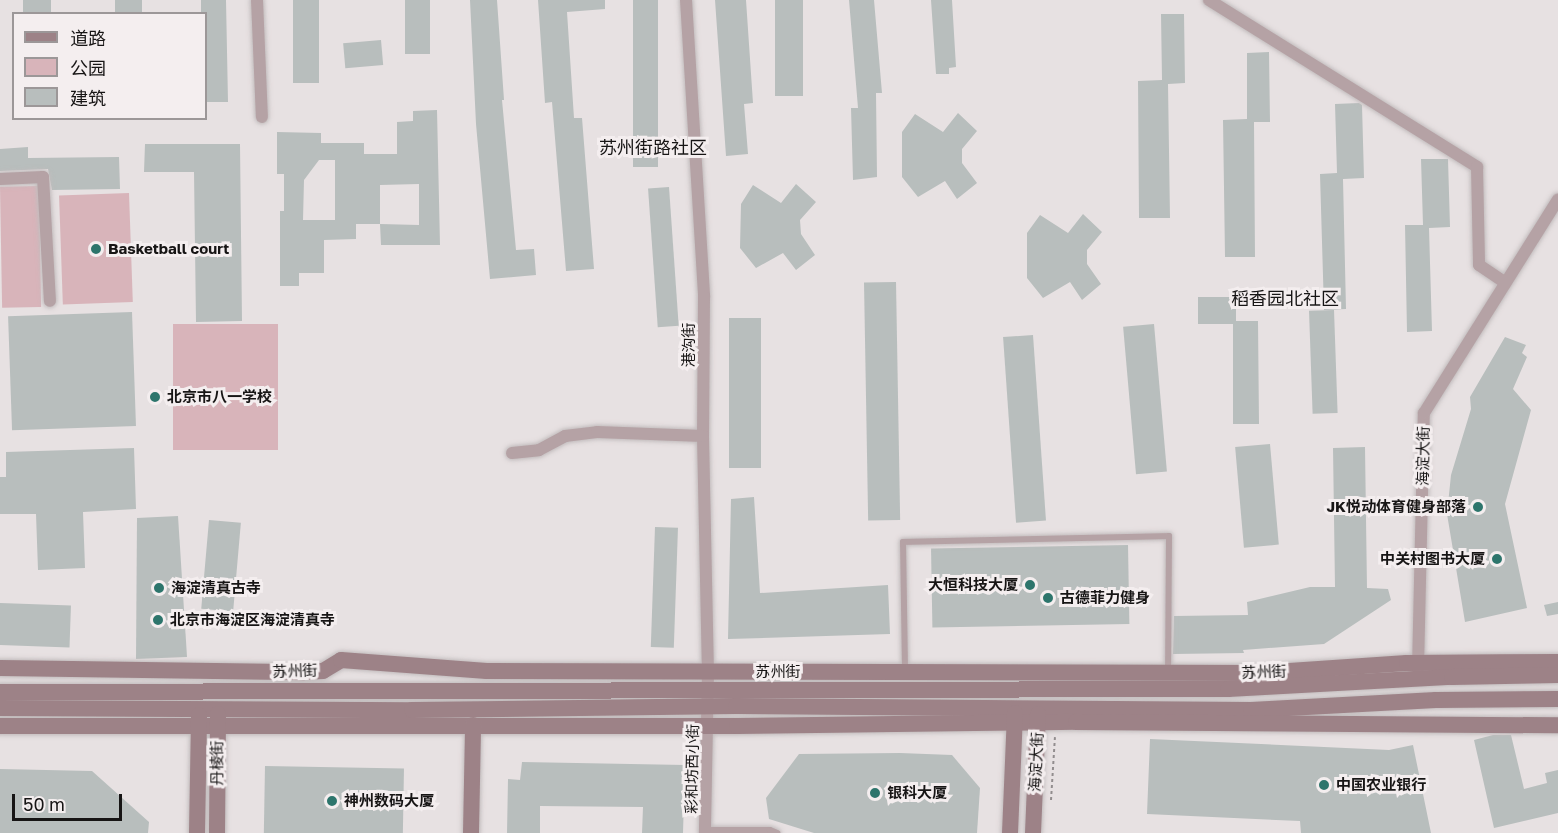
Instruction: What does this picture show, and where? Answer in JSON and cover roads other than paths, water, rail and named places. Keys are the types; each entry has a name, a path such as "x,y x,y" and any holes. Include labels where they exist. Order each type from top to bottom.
{"main road":[{"name":"苏州街","path":"0,668 304,672 323,670 341,660 487,671 904,672 1168,681"},
{"name":"苏州街","path":"0,726 199,725 218,709 708,698 905,691 1016,691 1168,681 1418,671 1558,662"},
{"name":"苏州街","path":"1418,671 1558,675"},
{"name":"海淀大街","path":"1032,833 1039,690"},
{"name":"海淀大街","path":"1010,833 1016,691"},
{"name":"苏州街","path":"0,692 199,700 218,709 473,725 708,725 1038,716 1558,725"},
{"name":"苏州街","path":"708,698 1015,716"},
{"name":"苏州街","path":"1038,716 1251,710 1436,700 1558,699"},
{"name":"苏州街","path":"0,708 199,700"},
{"name":"丹棱街","path":"197,833 199,700"},
{"name":"丹棱街","path":"217,833 218,709"},
{"path":"471,833 473,725"}],"street":[{"path":"257,0 262,117"},
{"name":"港沟街","path":"686,0 704,297 703,436 708,698"},
{"path":"1209,0 1477,167 1479,265 1504,282"},
{"path":"0,179 43,177 50,301"},
{"name":"海淀大街","path":"1418,671 1424,413 1558,199"},
{"path":"512,453 539,450 565,436 597,432 703,436"},
{"name":"彩和坊西小街","path":"705,831 708,698"}],"lane":[{"path":"905,691 903,542 1169,536 1168,681"},
{"path":"705,831 770,830 777,833"}],"place":[{"name":"Basketball court","path":"96,249"},
{"name":"北京市八一学校","path":"155,397"},
{"name":"JK悦动体育健身部落","path":"1478,507"},
{"name":"中关村图书大厦","path":"1497,559"},
{"name":"大恒科技大厦","path":"1030,585"},
{"name":"海淀清真古寺","path":"159,588"},
{"name":"古德菲力健身","path":"1048,598"},
{"name":"北京市海淀区海淀清真寺","path":"158,620"},
{"name":"中国农业银行","path":"1324,785"},
{"name":"银科大厦","path":"875,793"},
{"name":"神州数码大厦","path":"332,801"}],"district":[{"name":"苏州街路社区","path":"653,147"},
{"name":"稻香园北社区","path":"1285,298"}]}
